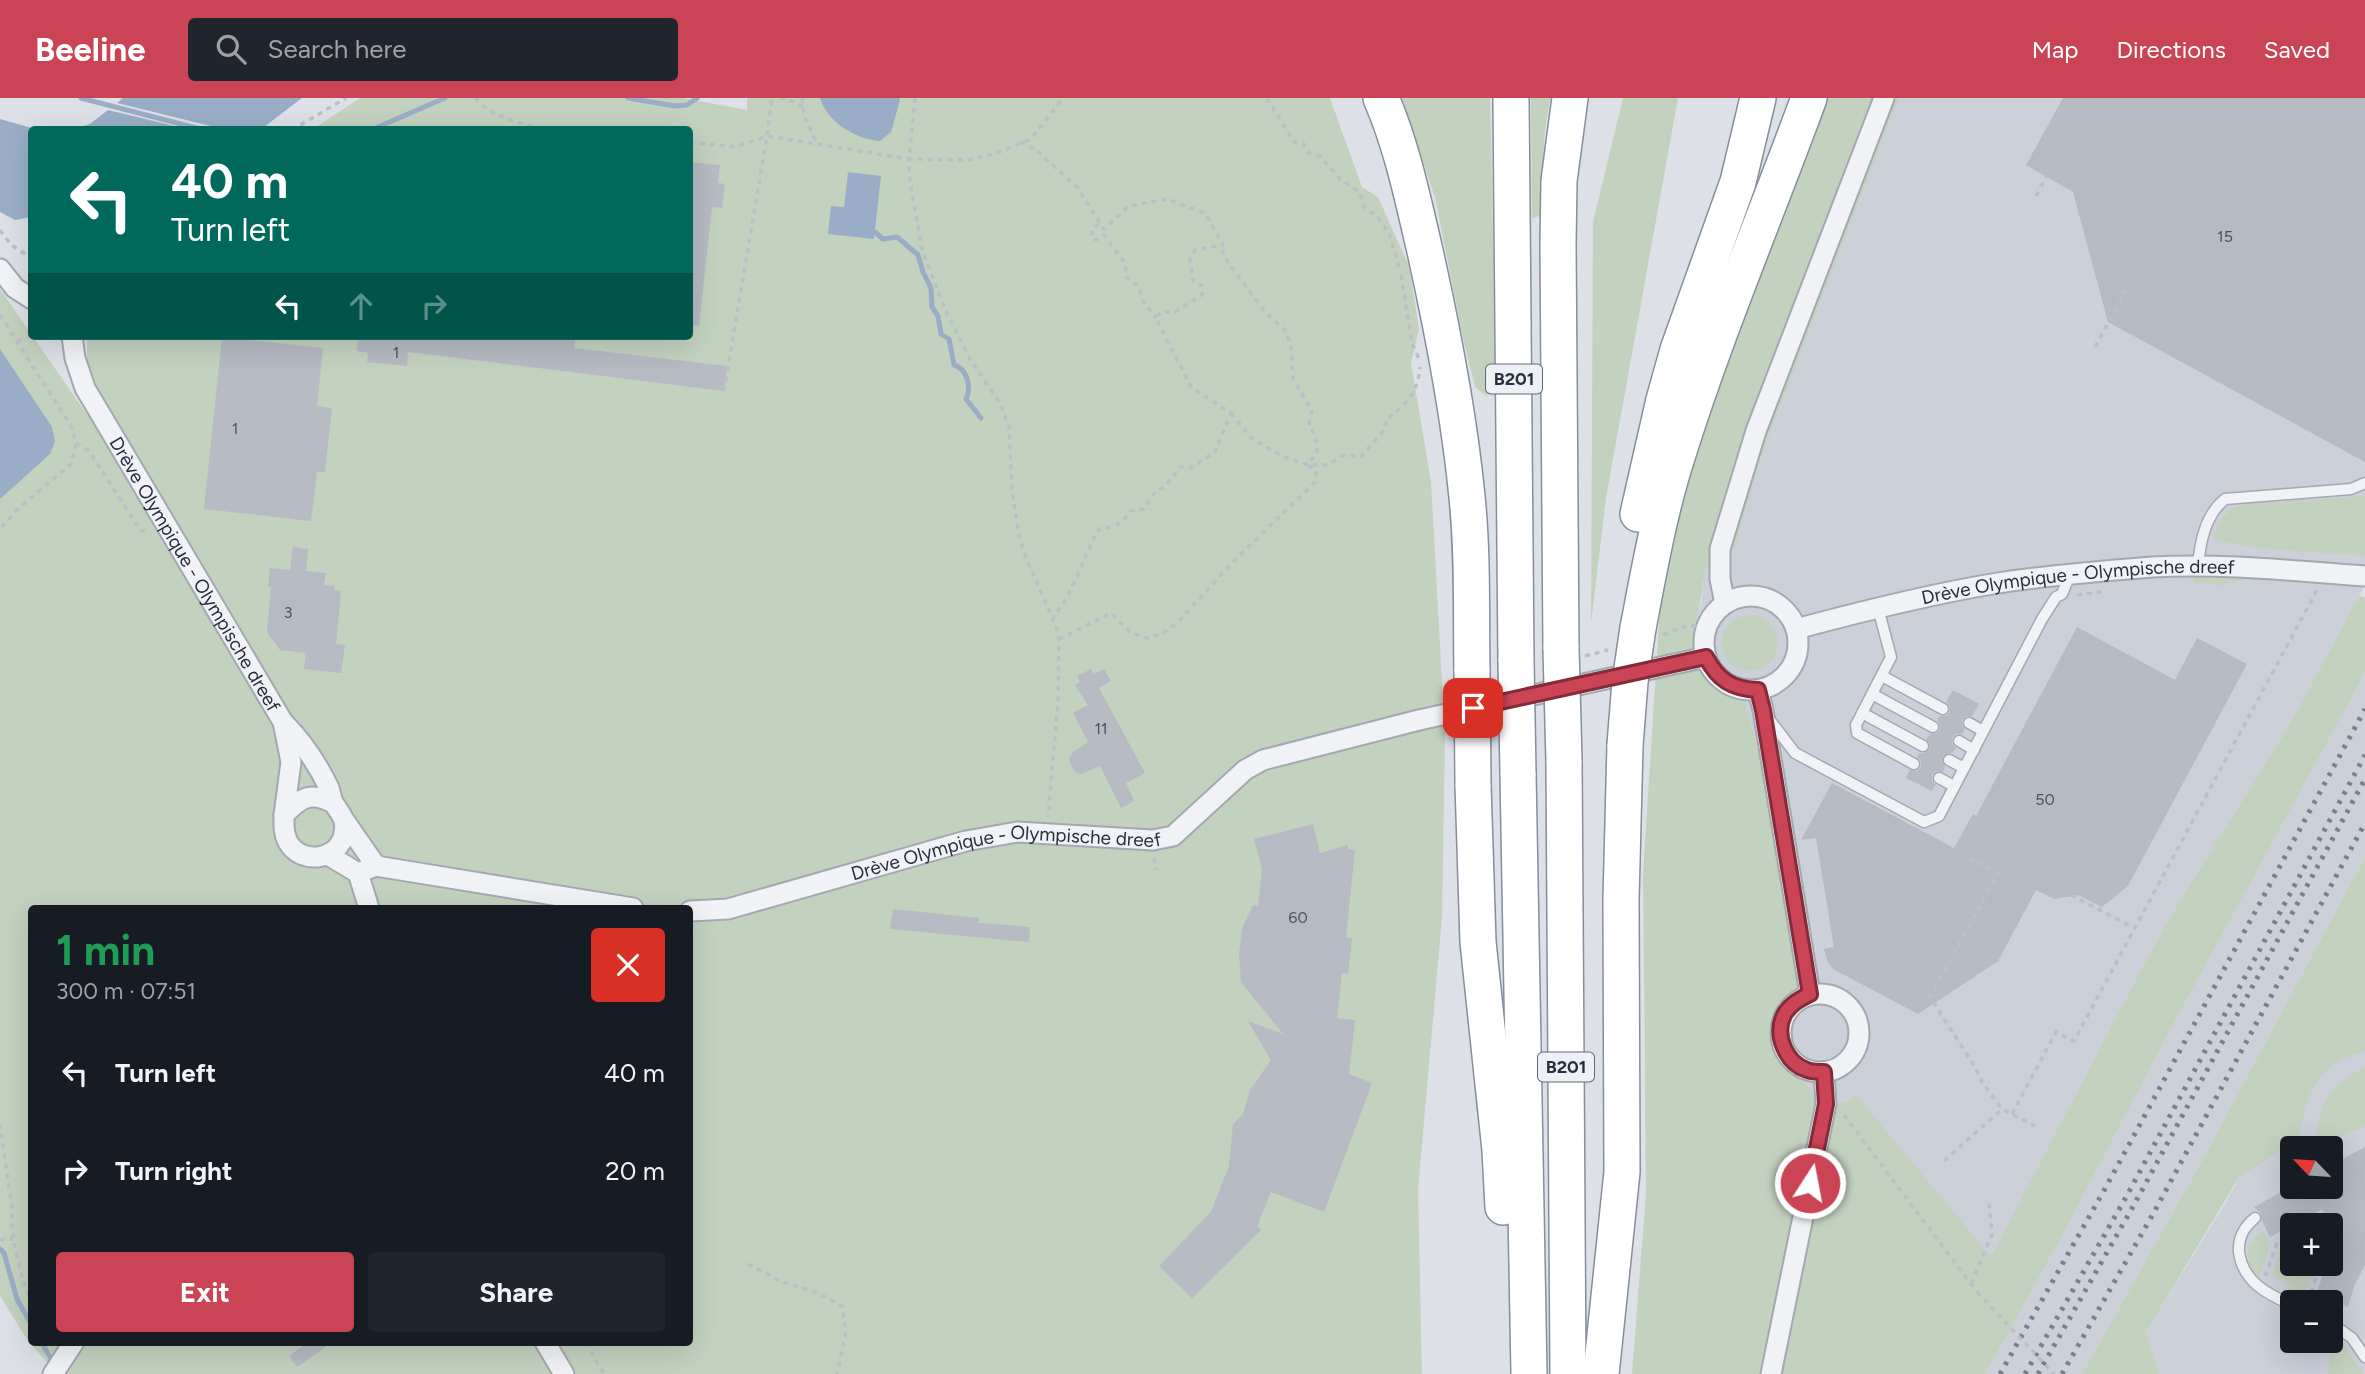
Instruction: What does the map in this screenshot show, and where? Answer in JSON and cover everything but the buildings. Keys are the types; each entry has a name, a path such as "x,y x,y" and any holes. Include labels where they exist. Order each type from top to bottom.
{"highway":[{"path":"1381,98 1412,194 1440,316 1460,431 1469,527 1478,942 1500,1150 1511,1374"},
{"name":"B201","path":"1511,98 1516,661 1529,1374"},
{"name":"B201","path":"1568,1374 1558,244 1559,181 1570,98"},
{"name":"B201","path":"1638,632 1625,574 1664,400 1678,350 1738,182 1758,98"},
{"name":"B201","path":"1601,1374 1607,1312 1602,901 1615,747 1655,537 1676,459 1709,361 1809,98"}],"street":[{"path":"1726,604 1720,579 1720,549 1756,431 1884,98"},
{"path":"0,269 15,288 28,296"},
{"name":"Drève Olympique - Olympische dreef","path":"73,340 75,358 85,388 283,722 298,737 329,789 333,803"},
{"name":"Drève Olympique - Olympische dreef","path":"1796,629 1878,608 1998,583 2070,574 2197,566 2365,576"},
{"path":"1752,596 1766,598 1785,610 1796,629 1798,645 1795,661 1786,675 1773,685 1758,690 1741,689 1726,683 1713,671 1706,657 1704,640 1708,624 1715,612 1726,604 1738,598 1752,596"},
{"name":"Drève Olympique - Olympische dreef","path":"693,911 729,909 966,841 1017,832 1153,840 1173,836 1245,771 1263,760 1405,724 1706,657"},
{"path":"1758,690 1810,994"},
{"path":"283,722 290,762 284,815 284,833 288,844 306,857 328,855 342,840 344,821"},
{"path":"284,815 298,801 310,797 322,797 333,803 376,866"},
{"path":"328,855 358,873 368,905"},
{"path":"358,873 376,866 615,905"},
{"path":"1810,994 1831,995 1849,1005 1858,1024 1858,1041 1852,1056 1832,1070 1824,1072 1807,1070 1793,1061 1783,1048 1780,1031 1784,1015 1795,1002 1810,994"},
{"path":"1772,1374 1826,1104 1824,1072"},
{"path":"52,1374 71,1346"},
{"path":"547,1346 564,1374"}],"lane":[{"path":"2197,566 2200,542 2217,505 2225,499 2351,489 2365,483"},
{"path":"1763,710 1795,753 1924,822 1938,816 2042,619 2056,597 2062,594 2070,574"},
{"path":"1878,608 1891,657 1856,725 1857,733 1913,764"},
{"path":"1882,676 1943,709"},
{"path":"1872,694 1933,727"},
{"path":"1862,713 1923,746"},
{"path":"1969,723 1983,731"},
{"path":"1959,741 1974,750"},
{"path":"1949,760 1964,768"},
{"path":"1939,778 1954,786"},
{"path":"2255,1218 2246,1225 2241,1235 2239,1250 2242,1269 2260,1288 2280,1299"},
{"path":"2343,1332 2352,1338 2365,1357"}],"path":[{"path":"299,126 346,98"},
{"path":"475,98 485,109 513,122 532,126"},
{"path":"724,391 772,99 786,98 803,107"},
{"path":"802,98 817,143"},
{"path":"915,98 909,159 910,182 922,249 945,310 970,359 1001,405 1009,427 1012,491 1019,535 1026,558 1053,617 1059,639 1058,702 1047,833"},
{"path":"693,142 736,147 767,136 909,159 967,160 994,154 1031,139 1063,98"},
{"path":"1100,224 1093,228 1091,237 1096,240 1104,235 1125,263 1126,276 1139,287 1143,302 1156,318 1191,387 1231,413 1251,438 1282,456 1308,465 1326,465 1344,455 1361,456 1385,430 1386,420 1409,403 1419,382 1421,363 1412,343 1401,274 1389,233 1378,217 1365,208 1359,192 1340,179 1321,157 1309,153 1303,143 1294,142 1267,98"},
{"path":"1020,142 1035,150 1077,187 1104,229 1129,206 1167,198 1205,213 1223,245 1223,254 1230,265 1265,312 1285,330 1292,350 1293,379 1312,410 1309,425 1315,435 1317,452 1308,465"},
{"path":"2036,196 2046,177"},
{"path":"0,230 9,244 28,255"},
{"path":"1156,318 1161,312 1175,312 1202,295 1202,286 1192,281 1190,260 1195,250 1223,245"},
{"path":"2095,347 2129,285"},
{"path":"0,315 71,426 76,443 71,464 19,508 0,529"},
{"path":"16,341 28,336"},
{"path":"1053,617 1065,603 1099,529 1116,527 1125,520 1130,511 1144,509 1156,491 1165,487 1180,467 1190,468 1215,452 1231,413"},
{"path":"76,443 89,451 141,531 168,530"},
{"path":"1059,639 1111,613 1130,632 1147,638 1161,634 1179,621 1226,569 1306,493 1315,482 1316,472 1308,465"},
{"path":"2012,1114 2056,1032 2074,1041 2317,590"},
{"path":"2062,594 2111,591"},
{"path":"1638,632 1708,624"},
{"path":"1969,858 1998,873 1930,997 2002,1110 2035,1126"},
{"path":"2071,895 2134,928"},
{"path":"1826,1104 1838,1107 1977,1292 2054,1374"},
{"path":"1944,1161 2002,1110"},
{"path":"0,1124 12,1207 13,1239 21,1276 28,1293"},
{"path":"1971,1284 1992,1234 1989,1202"},
{"path":"0,1240 13,1239"},
{"path":"2260,1288 2280,1240"},
{"path":"747,1264 782,1282 816,1292 842,1306 846,1332 838,1374"},
{"path":"589,1346 604,1374"}],"shaded area":[{"path":"1899,98 2365,98 2365,585 2290,724 2176,907 2143,966 1991,1258 1856,1096 1846,1102 1815,1101 1802,1081 1784,1064 1773,1043 1775,1021 1785,1004 1802,987 1761,762 1745,702 1713,685 1701,667 1694,637 1705,569 1735,548 1763,452"},
{"path":"2365,673 2365,857 2203,1159 2082,1374 1985,1374 2060,1240 2169,1032"},
{"path":"2365,961 2365,1374 2159,1374 2146,1333 2226,1202 2337,994"}],"green space":[{"path":"360,98 683,98 747,110 747,98 1330,98 1362,187 1378,197 1409,266 1419,329 1411,363 1431,482 1445,736 1442,917 1418,1190 1422,1374 60,1374 82,1346 693,1346 693,905 28,905 28,1341 0,1296 0,289 28,329 28,340 35,340 88,416 87,340 693,340 693,126 318,126"},
{"path":"1402,98 1490,98 1496,369 1487,396 1475,387 1436,201"},
{"path":"1531,98 1550,98 1545,130 1540,216 1532,218"},
{"path":"1623,98 1678,98 1606,498 1591,624 1593,222"},
{"path":"1826,98 1899,98 1763,452 1735,548 1705,569 1696,630 1696,647 1708,676 1723,689 1745,701 1761,762 1802,988 1781,1014 1774,1033 1774,1043 1784,1064 1806,1085 1815,1101 1846,1102 1856,1095 1991,1257 2143,966 2176,907 2290,724 2359,596 2365,597 2365,673 1985,1374 1632,1374 1646,1193 1643,874 1660,607 1677,521 1702,435"},
{"path":"2365,496 2365,556 2256,548 2215,540 2214,534 2222,518 2232,508 2251,504"},
{"path":"2193,577 2250,578 2223,585 2193,583"},
{"path":"1744,615 1756,615 1770,623 1778,637 1776,654 1770,663 1756,671 1744,671 1727,659 1722,649 1722,637 1734,620"},
{"path":"2365,857 2365,1051 2338,1061 2328,1068 2310,1096 2299,1136 2280,1136 2280,1151 2239,1177 2146,1333 2159,1374 2082,1374 2203,1159"},
{"path":"2365,1067 2365,1126 2343,1136 2317,1136 2318,1121 2327,1099 2333,1090"},
{"path":"2263,1231 2270,1246 2258,1280 2250,1266 2248,1254 2252,1242"},
{"path":"2280,1249 2280,1276 2310,1276 2306,1290 2290,1290 2286,1288 2287,1283 2272,1276"},
{"path":"2343,1345 2362,1374 2328,1374 2330,1353 2343,1353"},
{"path":"33,1346 60,1346 49,1364"}],"water":[{"path":"123,98 302,98 265,126 211,126 117,103"},
{"path":"820,98 900,100 891,132 880,141 862,137 844,128 829,115"},
{"path":"108,110 175,126 83,126"},
{"path":"0,119 28,127 28,218 15,220 0,212"},
{"path":"848,172 881,176 874,239 828,234 831,206 844,207"},
{"path":"0,349 52,427 55,441 50,454 0,499"}],"waterway":[{"path":"81,98 189,126"},
{"path":"380,126 445,98"},
{"path":"628,98 675,106 687,105 697,98"},
{"path":"875,232 883,239 897,237 918,255 931,288 932,307 938,316 941,334 949,339 954,365 962,370 967,379 966,399 981,418"},
{"path":"0,1249 4,1253 17,1299 28,1319"},
{"path":"43,1346 52,1360"}],"railway":[{"path":"2000,1374 2106,1187 2365,709"},
{"path":"2025,1374 2125,1199 2365,755"},
{"path":"2038,1374 2135,1203 2365,779"},
{"path":"2062,1374 2153,1214 2365,823"}],"route":[{"path":"1473,708 1706,657 1713,671 1726,683 1741,689 1758,690 1810,994 1795,1002 1784,1015 1780,1031 1783,1048 1793,1061 1807,1070 1824,1072 1826,1104 1810,1183"}]}
